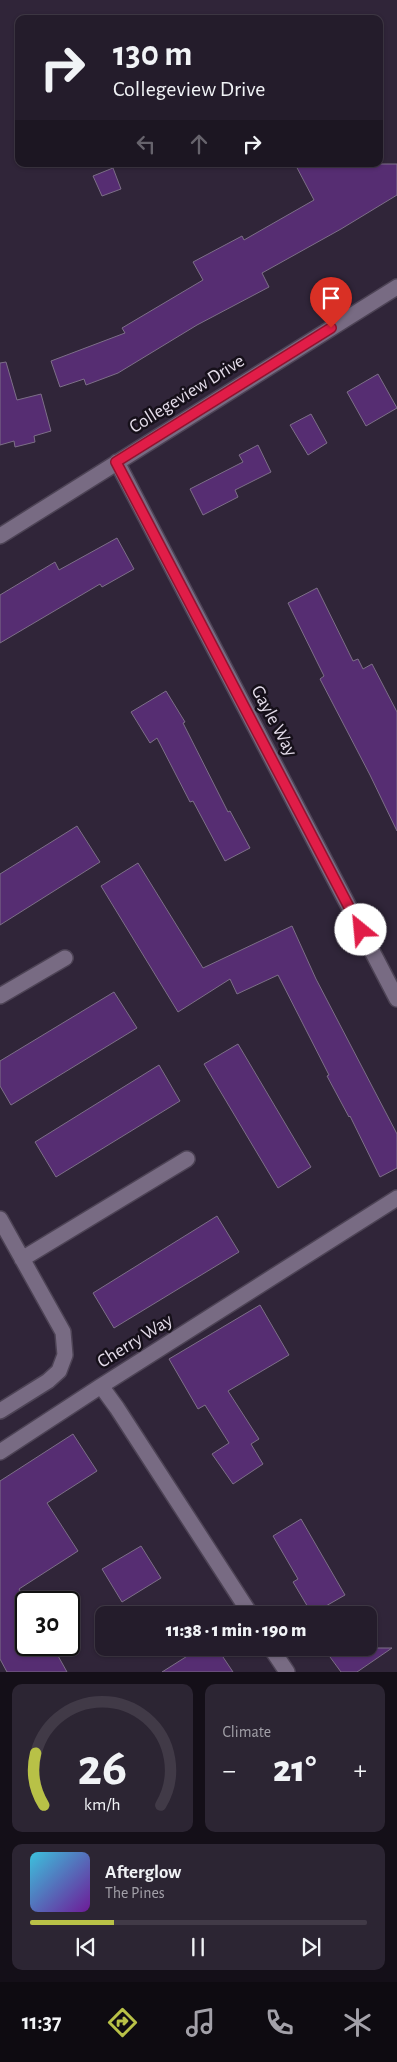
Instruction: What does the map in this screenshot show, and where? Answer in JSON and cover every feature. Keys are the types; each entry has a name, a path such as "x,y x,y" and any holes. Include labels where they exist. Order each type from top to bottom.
{"street":[{"name":"Collegeview Drive","path":"0,536 397,288"},
{"name":"Gayle Way","path":"116,462 397,999"},
{"path":"0,996 65,958"},
{"path":"22,1258 187,1159"},
{"name":"Cherry Way","path":"244,1606 101,1386 397,1198"},
{"path":"0,1219 63,1332 65,1355 59,1371 48,1381 0,1410"},
{"path":"0,1452 101,1386"},
{"path":"276,1656 287,1672"}],"building":[{"path":"383,164 397,164 397,195 262,273 269,287 197,325 118,373 86,385 84,379 60,387 51,361 125,333 122,328 203,280 193,262 242,236 244,240 314,200 297,167 383,167"},
{"path":"113,168 121,189 102,196 93,176"},
{"path":"6,362 17,400 41,394 51,431 34,436 35,442 15,447 14,441 0,445 0,363"},
{"path":"378,374 397,408 366,426 347,392"},
{"path":"311,414 327,443 308,455 290,425"},
{"path":"258,445 271,472 235,490 238,497 203,515 190,489 243,462 239,455"},
{"path":"117,538 134,569 102,587 100,584 0,643 0,595 55,562 59,570"},
{"path":"317,588 353,661 358,659 363,669 372,664 397,712 397,831 320,679 324,676 288,603"},
{"path":"166,691 185,722 183,723 228,812 230,811 250,848 225,861 193,801 190,802 157,738 150,743 131,712"},
{"path":"77,826 100,862 0,925 0,874"},
{"path":"138,863 203,968 292,926 316,979 397,1134 397,1168 380,1177 350,1116 327,1076 329,1075 278,975 237,994 230,979 178,1012 101,886"},
{"path":"114,992 137,1028 11,1105 0,1086 0,1061"},
{"path":"238,1044 311,1167 278,1188 204,1064"},
{"path":"159,1065 180,1101 56,1177 35,1142"},
{"path":"217,1216 239,1252 114,1328 93,1293"},
{"path":"260,1305 289,1355 228,1391 259,1439 251,1444 263,1464 233,1484 212,1454 229,1443 205,1405 198,1409 169,1359"},
{"path":"73,1434 97,1471 47,1503 78,1551 19,1589 20,1591 15,1591 15,1656 58,1656 67,1672 7,1672 0,1659 0,1481"},
{"path":"301,1519 345,1595 326,1606 307,1606 293,1582 298,1579 273,1536"},
{"path":"141,1546 161,1578 122,1602 102,1569"},
{"path":"377,1648 392,1648 357,1672 341,1672 330,1657 377,1656"},
{"path":"187,1656 222,1656 233,1672 162,1672"}],"route":[{"path":"331,328 116,462 361,930"}]}
